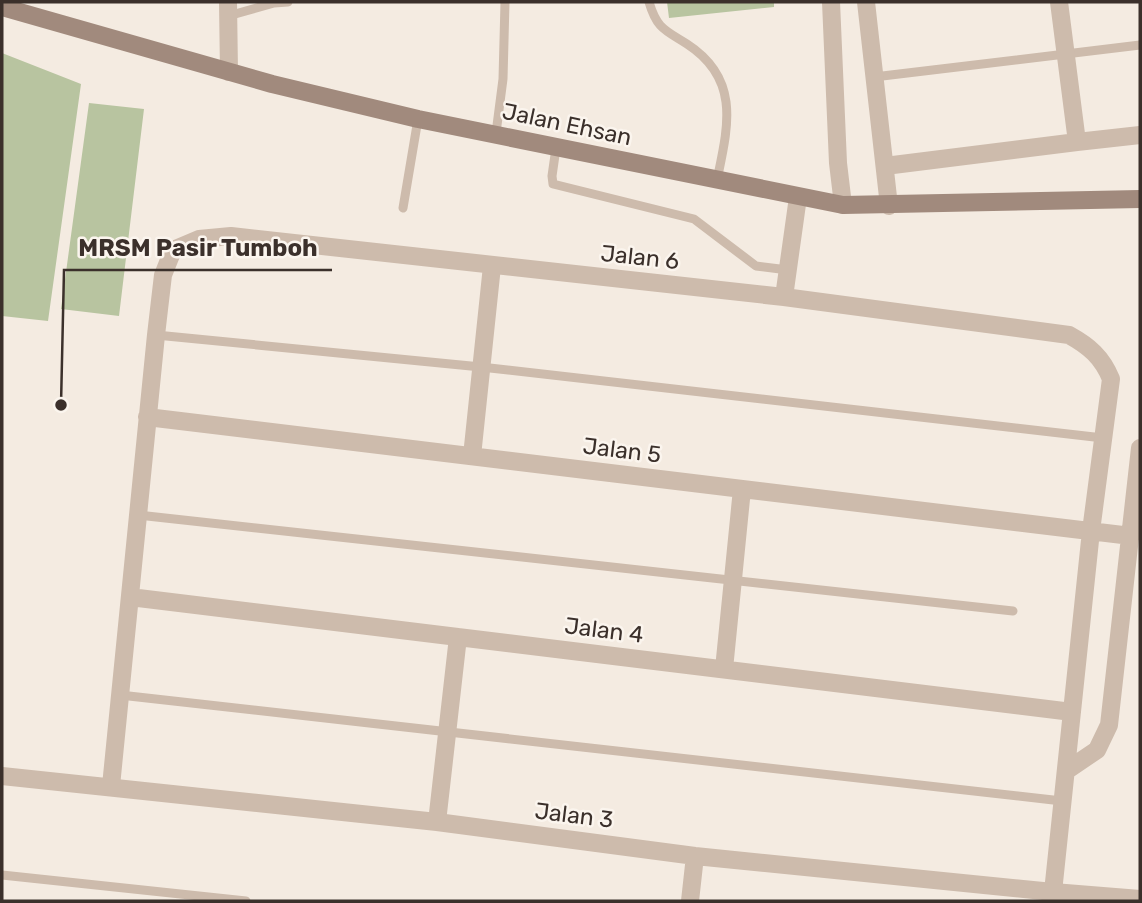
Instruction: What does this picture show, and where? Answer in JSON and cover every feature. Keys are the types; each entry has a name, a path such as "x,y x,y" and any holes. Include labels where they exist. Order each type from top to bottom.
{"main road":[{"name":"Jalan Ehsan","path":"2,7 229,72 418,119 843,205 1138,200"}],"street":[{"path":"831,2 838,163 843,205"},
{"path":"866,2 889,206"},
{"path":"1059,2 1077,142"},
{"path":"228,9 229,72"},
{"path":"885,166 1140,135"},
{"path":"784,297 797,197"},
{"name":"Jalan 6","path":"156,335 163,275 173,250 199,239 231,236 784,297 1069,335 1088,346 1104,362 1111,379 1091,531 1054,892"},
{"path":"472,456 492,266"},
{"path":"111,786 156,335"},
{"name":"Jalan 5","path":"147,417 1131,536"},
{"path":"1066,771 1097,750 1109,725 1140,448"},
{"path":"724,669 742,489"},
{"name":"Jalan 4","path":"131,597 1072,712"},
{"path":"437,822 458,637"},
{"name":"Jalan 3","path":"2,776 437,822 695,856 1140,899"},
{"path":"690,901 695,856"}],"lane":[{"path":"228,9 288,2"},
{"path":"496,133 503,79 505,2"},
{"path":"649,2 654,18 666,33 696,50 717,71 724,87 727,130 717,180"},
{"path":"874,77 1140,45"},
{"path":"403,208 418,119"},
{"path":"556,148 552,176 554,184 694,219 756,266 788,270"},
{"path":"156,335 481,367 1103,438"},
{"path":"138,515 1013,611"},
{"path":"120,695 1062,801"},
{"path":"2,875 246,901"}],"green space":[{"path":"667,2 774,2 774,7 669,18"},
{"path":"2,53 81,84 48,321 2,316"},
{"path":"89,103 144,109 119,316 61,309"}],"place":[{"name":"MRSM Pasir Tumboh","path":"61,405"}]}
